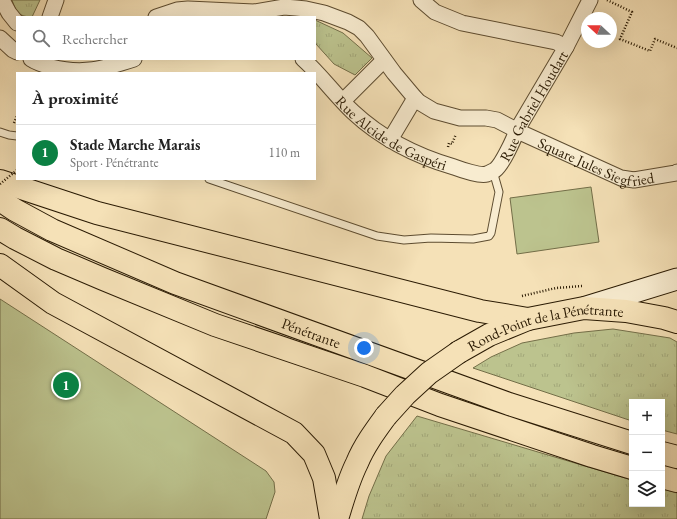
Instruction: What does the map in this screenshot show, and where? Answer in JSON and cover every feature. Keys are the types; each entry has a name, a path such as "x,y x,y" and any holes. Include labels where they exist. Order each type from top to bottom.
{"main road":[{"path":"0,183 105,215 480,311 528,319"},
{"name":"Pénétrante","path":"0,200 52,230 175,283 510,404 629,442"},
{"name":"Pénétrante","path":"0,229 56,259 103,280 215,325 365,376 440,405 629,467"},
{"path":"0,266 53,303 294,433 314,454 324,478 331,519"},
{"path":"584,308 677,279"},
{"name":"Rond-Point de la Pénétrante","path":"337,519 345,492 357,462 373,434 386,416 429,373 459,352 489,335 528,319 584,308 626,311 677,322"},
{"path":"665,454 677,457"},
{"path":"665,478 677,481"}],"street":[{"path":"2,0 16,22"},
{"path":"50,16 56,0"},
{"path":"421,0 435,12 462,23 556,42 566,47"},
{"name":"Rue Gabriel Houdart","path":"495,170 512,144 517,130 566,47 590,0"},
{"name":"Square Jules Siegfried","path":"159,16 177,10 188,9 306,8 324,12 359,28 367,36 394,73 415,98 434,111 448,116 497,120 621,178 634,180 677,172"},
{"path":"0,38 16,52"},
{"path":"36,60 63,70 79,71 95,70 131,60"},
{"name":"Rue Alcide de Gaspéri","path":"306,60 353,112 398,146 442,164 471,172 486,174 495,170"},
{"path":"343,101 384,60"},
{"path":"390,140 415,98"}],"lane":[{"path":"0,132 16,136"},
{"path":"212,180 377,236 404,240 432,238 473,239 489,236 490,233 499,192 495,170"}],"path":[{"path":"607,0 632,12 620,39 650,51 654,39 677,48"},
{"path":"442,164 449,143 452,144 462,118"},
{"path":"0,183 16,171"}],"green space":[{"path":"12,0 40,0 32,16 21,15 15,8"},
{"path":"316,20 343,33 372,58 355,75 334,64 316,44"},
{"path":"591,187 599,242 517,254 510,198"},
{"path":"0,299 266,471 274,482 275,492 266,519 0,519"},
{"path":"613,329 670,338 677,342 677,434 665,431 665,399 629,399 629,420 473,368 491,357 522,343 574,333"},
{"path":"417,416 629,479 629,507 665,507 665,490 677,493 677,519 362,519 369,496 386,456"}],"place":[{"name":"Stade Marche Marais","path":"66,385"}]}
